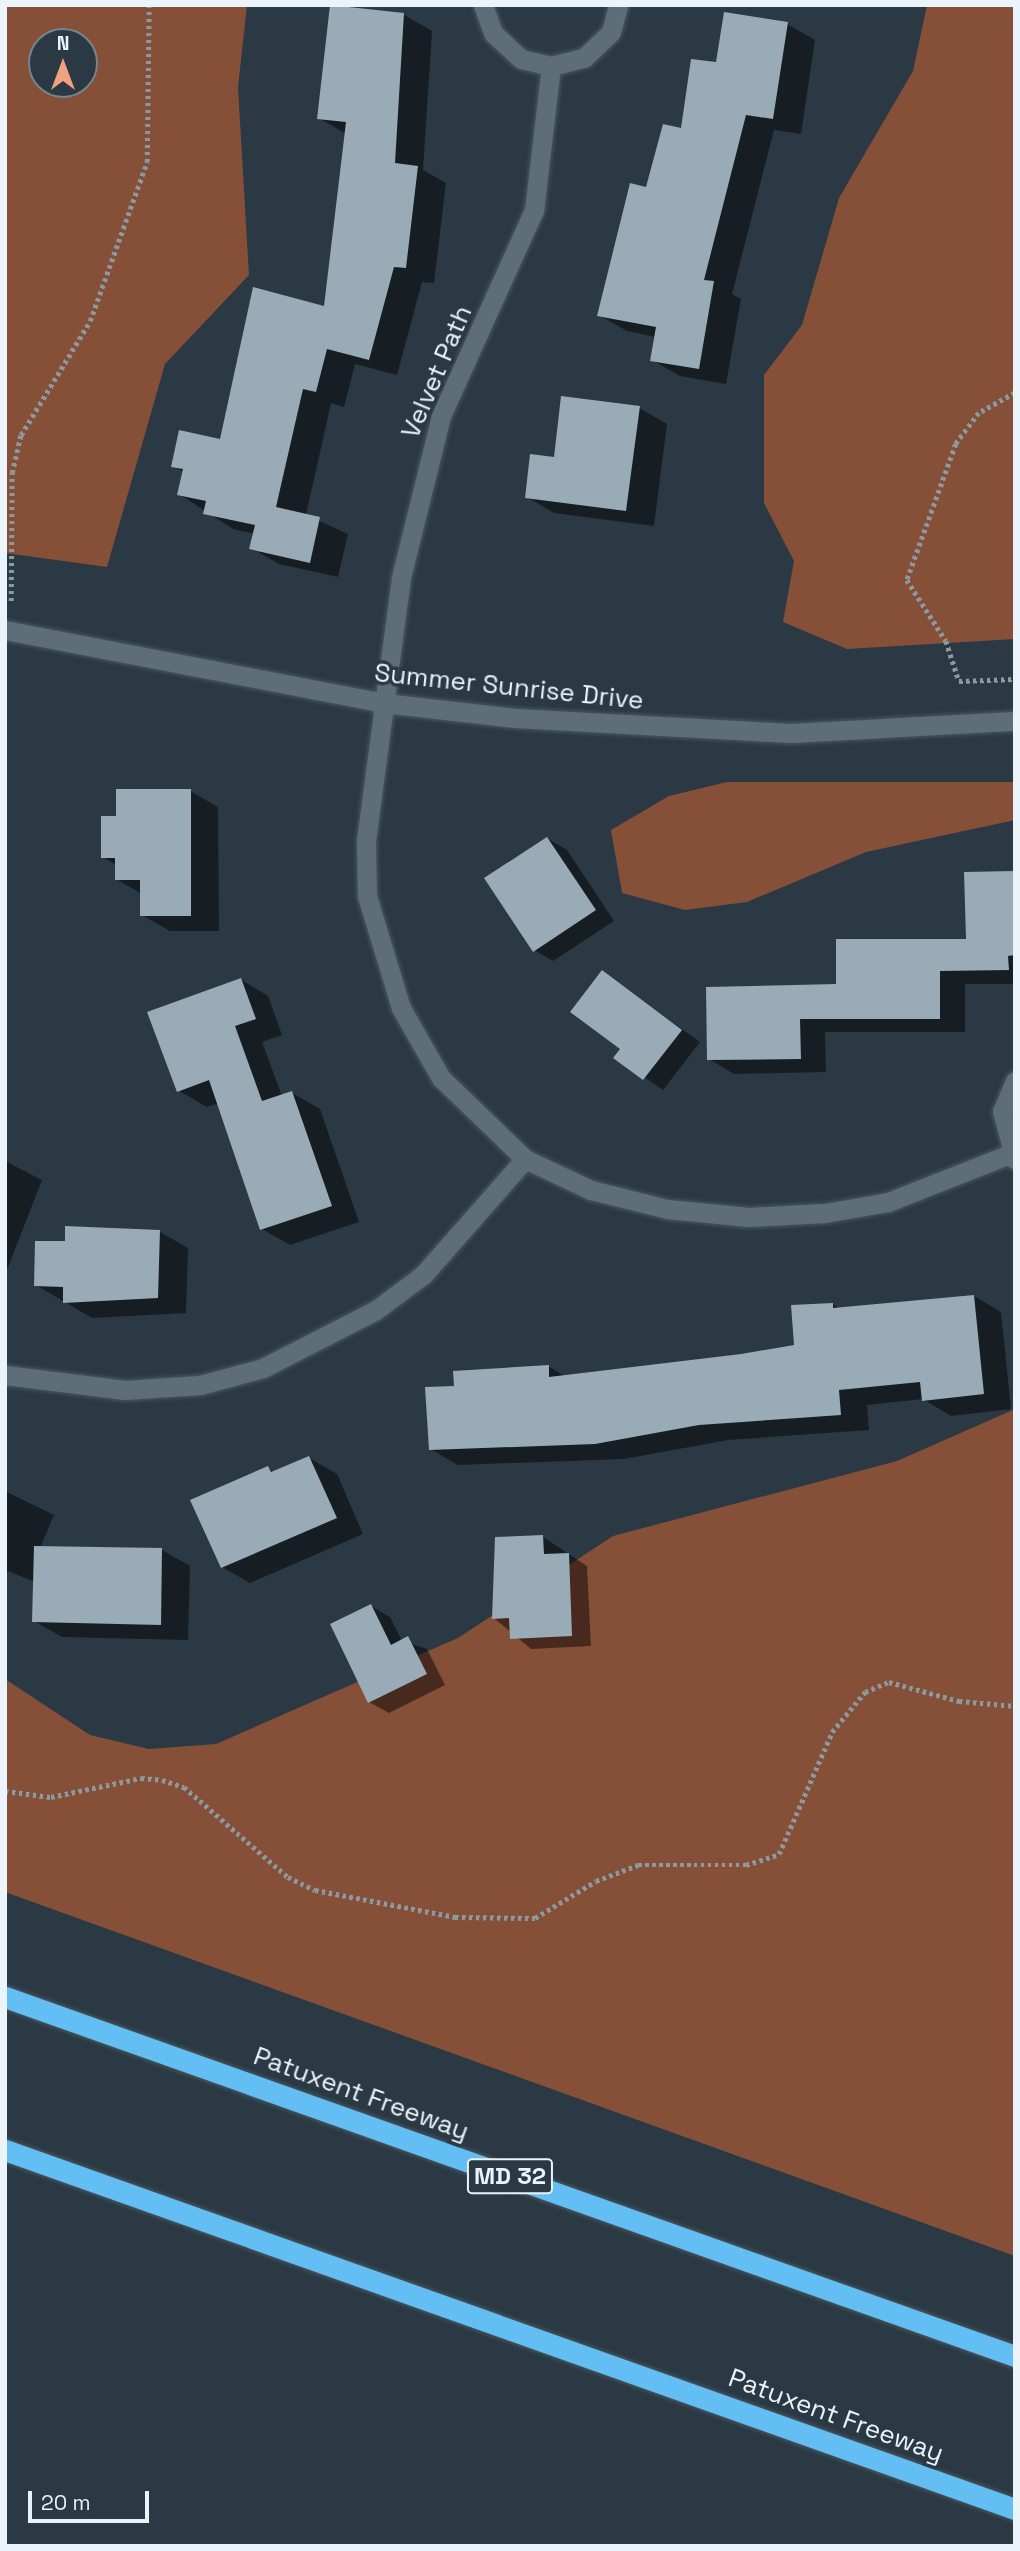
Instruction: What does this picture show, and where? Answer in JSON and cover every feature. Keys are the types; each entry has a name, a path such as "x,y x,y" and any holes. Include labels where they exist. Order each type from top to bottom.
{"highway":[{"name":"Patuxent Freeway","path":"5,1997 1015,2356"},
{"name":"Patuxent Freeway","path":"5,2150 1015,2509"}],"street":[{"path":"483,5 492,33 521,59 551,66 584,58 611,32 618,5"},
{"name":"Velvet Path","path":"525,1159 441,1078 379,951 367,896 366,841 384,703 419,490 441,416 511,274 534,210 551,66"},
{"name":"Summer Sunrise Drive","path":"6,630 384,703 528,719 778,733 1015,721"},
{"path":"5,1376 125,1390 200,1385 263,1368 376,1310 423,1275 525,1159 604,1193 667,1209 749,1217 888,1202 1012,1156 1002,1111 1015,1082"}],"path":[{"path":"6,630 16,568 12,473 21,435 90,321 147,162 149,5"},
{"path":"1015,393 979,413 956,444 907,580 946,641 958,681 1015,679"},
{"path":"5,1791 51,1797 141,1778 162,1780 184,1787 288,1877 315,1890 501,1920 535,1918 596,1881 638,1866 767,1862 779,1854 816,1764 849,1707 889,1682 958,1701 1015,1706"}],"shaded area":[{"path":"5,5 247,5 238,87 249,275 165,364 107,567 5,553"},
{"path":"927,5 1015,5 1015,639 847,649 783,622 794,561 764,503 764,375 802,325 839,198 913,71"},
{"path":"727,782 1015,782 1015,820 866,852 747,902 685,910 622,893 611,830 669,796"},
{"path":"1015,1409 1015,2256 5,1892 5,1679 90,1735 149,1749 216,1744 458,1638 613,1536 897,1461"}],"building":[{"path":"330,5 404,13 395,163 418,166 406,268 394,267 369,360 327,349 316,392 303,389 276,507 320,517 310,563 249,549 255,525 203,514 206,501 177,495 183,469 171,467 179,430 220,439 253,287 324,306 346,122 317,119"},
{"path":"724,12 788,22 773,119 746,115 704,280 714,281 699,369 650,361 656,327 597,316 630,183 646,187 663,124 681,128 691,59 716,62"},
{"path":"561,396 640,406 626,511 525,498 530,454 554,457"},
{"path":"116,789 191,789 191,916 140,916 140,880 115,880 115,858 101,858 101,816 116,816"},
{"path":"547,837 596,910 533,952 484,878"},
{"path":"1015,871 1015,955 1008,956 1009,970 940,971 940,1019 800,1019 801,1059 707,1060 706,987 836,984 836,939 966,939 964,872"},
{"path":"602,970 682,1030 643,1080 613,1058 620,1049 570,1012"},
{"path":"241,978 256,1019 235,1026 262,1101 292,1091 332,1206 260,1230 209,1080 177,1092 147,1012"},
{"path":"65,1226 160,1230 158,1298 63,1303 63,1287 34,1286 35,1241 65,1241"},
{"path":"974,1295 984,1394 922,1401 920,1382 839,1390 841,1415 699,1425 595,1444 429,1450 425,1387 454,1386 453,1371 549,1365 549,1377 741,1354 794,1345 791,1305 833,1303 833,1308"},
{"path":"309,1456 337,1518 221,1568 190,1500 268,1466 271,1472"},
{"path":"543,1535 544,1554 569,1553 572,1636 510,1639 509,1618 492,1619 495,1537"},
{"path":"34,1546 162,1548 161,1625 32,1622"},
{"path":"371,1604 391,1645 408,1636 427,1674 368,1703 330,1624"}]}
